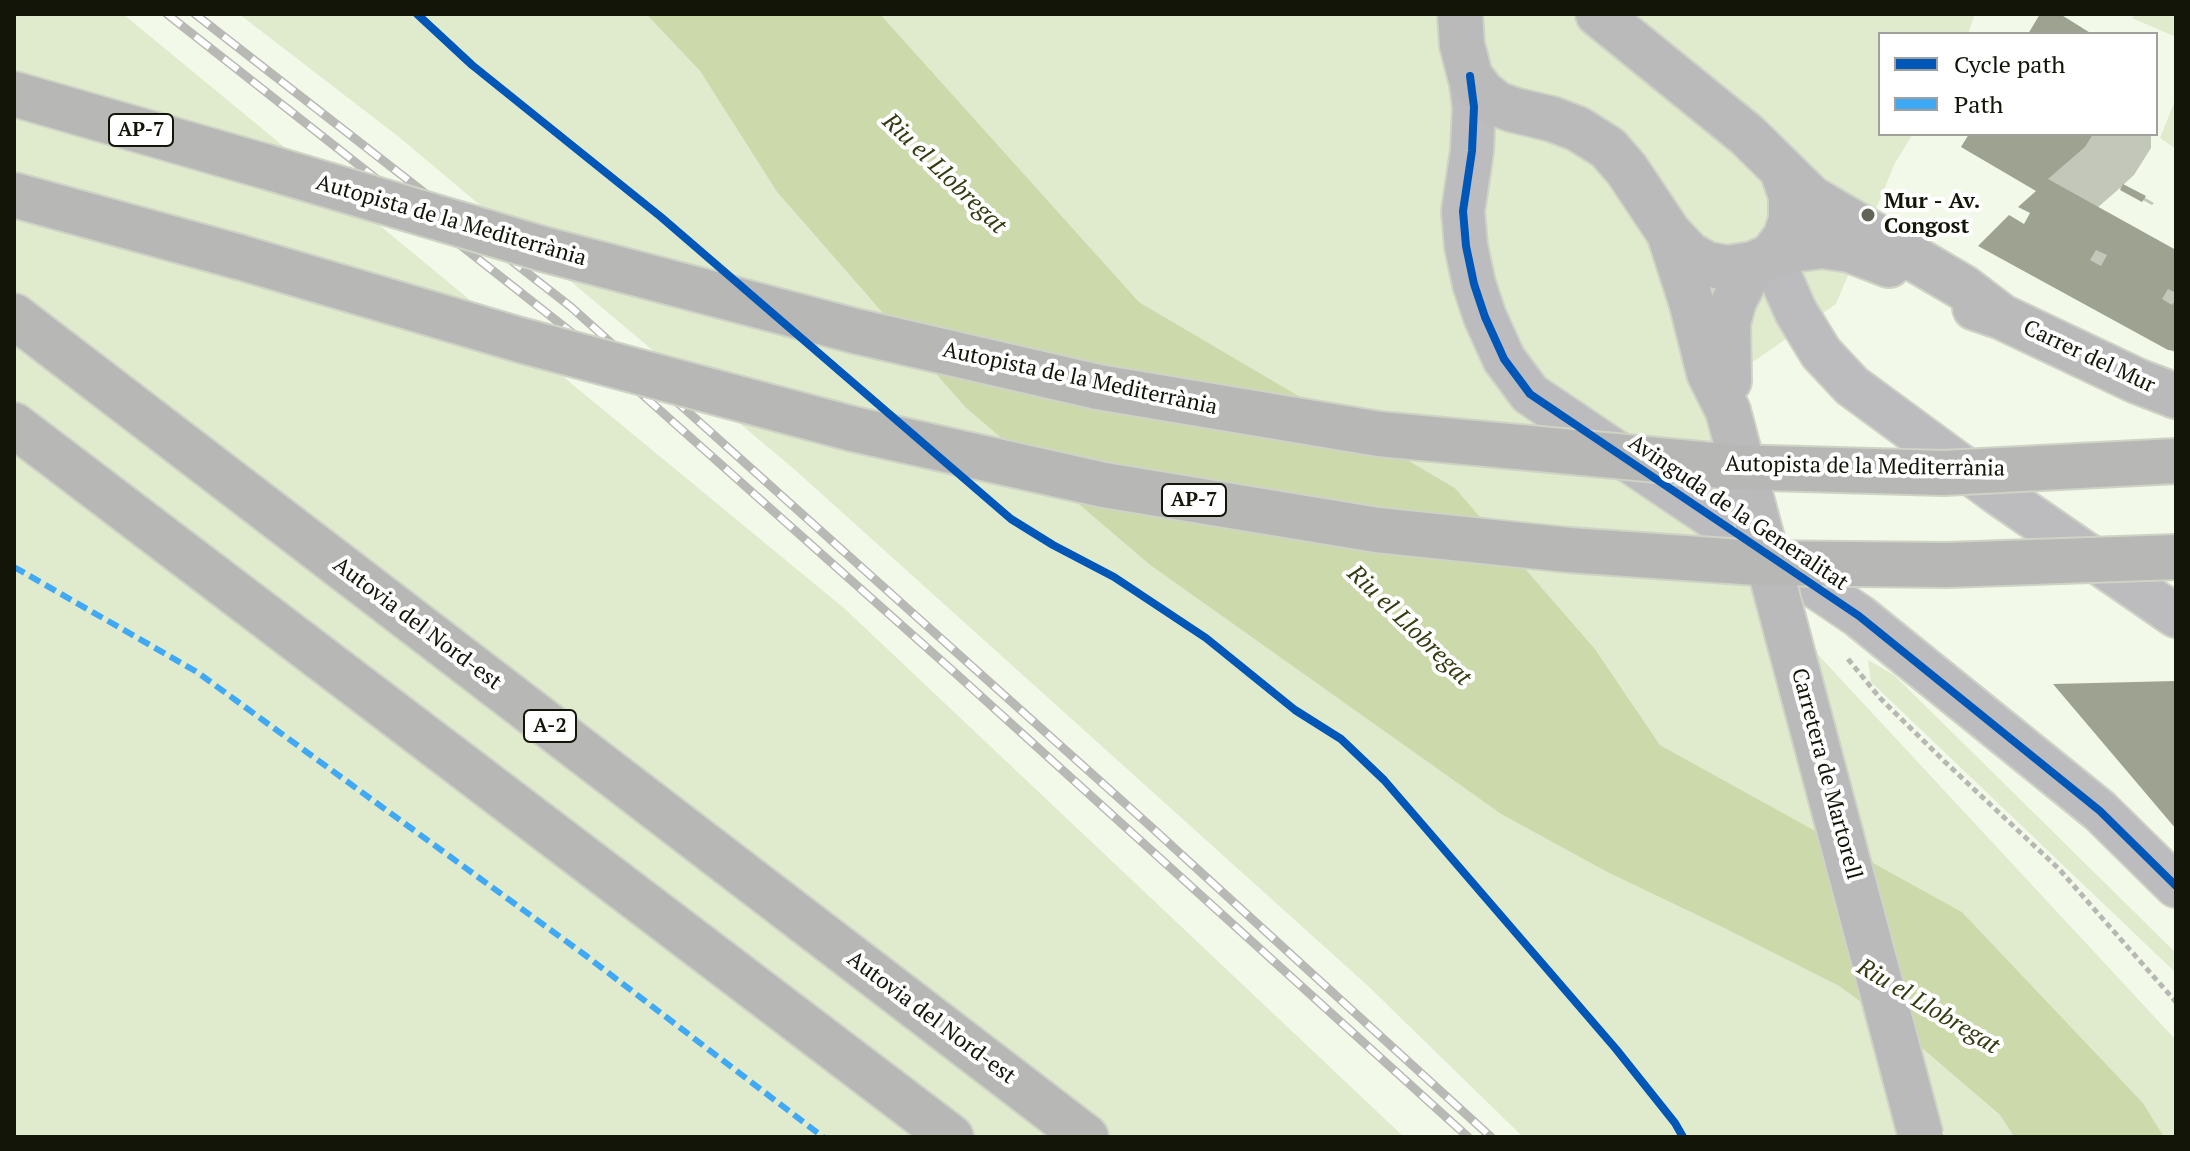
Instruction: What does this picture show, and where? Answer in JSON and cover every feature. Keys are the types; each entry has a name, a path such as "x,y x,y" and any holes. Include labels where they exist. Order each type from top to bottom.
{"highway":[{"name":"Autopista de la Mediterrània","path":"14,94 543,249 855,331 1098,387 1379,434 1733,467 1943,473 2176,461"},
{"name":"AP-7","path":"14,195 520,340 853,429 1104,485 1377,530 1569,550 1757,563 1947,565 2176,557"},
{"name":"Autovia del Nord-est","path":"14,316 1086,1137"},
{"path":"14,425 951,1137"}],"main road":[{"name":"Carrer del Mur","path":"1598,14 1747,135 1811,198 1964,288 2002,317"},
{"path":"1464,19 1462,45 1470,76 1482,92 1497,104 1578,129 1608,148 1627,170 1669,233 1691,301 1709,373 1728,411"},
{"path":"1728,411 1728,323 1734,301 1762,260 1785,238 1791,220 1791,196 1782,170"},
{"name":"Carrer del Mur","path":"1669,233 1689,254 1706,264 1728,268 1822,246 1879,259 1950,300 2002,317 2137,381 2176,396"},
{"name":"Carretera de Martorell","path":"1728,411 1921,1137"}],"street":[{"name":"Avinguda de la Generalitat","path":"1470,76 1474,107 1472,151 1463,211 1466,246 1474,284 1504,359 1530,394 1859,616 2100,811 2176,886"},
{"path":"1762,260 1821,353 1852,386 1999,494 2176,616"}],"path":[{"path":"1843,652 1880,698 2059,869 2176,1002"},
{"path":"1341,739 1384,780 1606,1037 1683,1137"}],"shaded area":[{"path":"14,14 123,14 845,609 1404,1137 14,1137"},
{"path":"239,14 646,14 700,71 777,192 965,407 1150,565 1501,814 1607,872 1839,986 1909,1037 2000,1115 2014,1137 1523,1137 1367,985 794,469 399,137"},
{"path":"880,14 1975,14 1969,32 1878,32 1878,136 1912,136 1895,163 1836,304 1730,378 1723,486 1705,533 2176,1040 2176,1137 2164,1137 2143,1103 1962,912 1660,745 1595,649 1455,488 1139,302"},
{"path":"2135,14 2176,14 2176,37 2132,18"},
{"path":"2176,98 2176,149 2160,138"},
{"path":"1868,660 1894,675 2176,953 2176,973 1871,682"}],"water":[{"name":"Riu el Llobregat","path":"646,14 880,14 1139,302 1455,488 1595,649 1660,745 1962,912 2143,1103 2164,1137 2014,1137 2000,1115 1909,1037 1839,986 1607,872 1501,814 1150,565 965,407 777,192 700,71"}],"building":[{"path":"2040,14 2060,14 2089,32 2029,32"},
{"path":"1968,136 2092,136 2085,147 2048,179 2176,250 2176,293 2168,289 2162,299 2172,305 2176,299 2176,351 2168,350 1978,246 2009,215 2024,224 2030,213 2018,207 2036,191 1961,147","holes":["2096,250 2107,255 2101,266 2090,260"]},
{"path":"2123,184 2146,196 2142,202 2120,190"},
{"path":"2176,681 2176,829 2053,684"}],"railway":[{"path":"167,14 581,340 953,671 1468,1137"},
{"path":"195,14 571,307 1149,825 1491,1137"}],"marked path":[{"path":"14,567 197,672 585,955 823,1137"}],"cycle path":[{"path":"417,14 472,65 661,217 1011,519 1114,577 1206,638 1295,710 1341,739 1384,780 1616,1049 1683,1137"},
{"path":"1470,76 1474,107 1472,151 1463,211 1466,246 1485,317 1504,359 1530,394 1859,616 2100,811 2176,886"}],"place":[{"name":"Mur - Av. Congost","path":"1868,215"}]}
